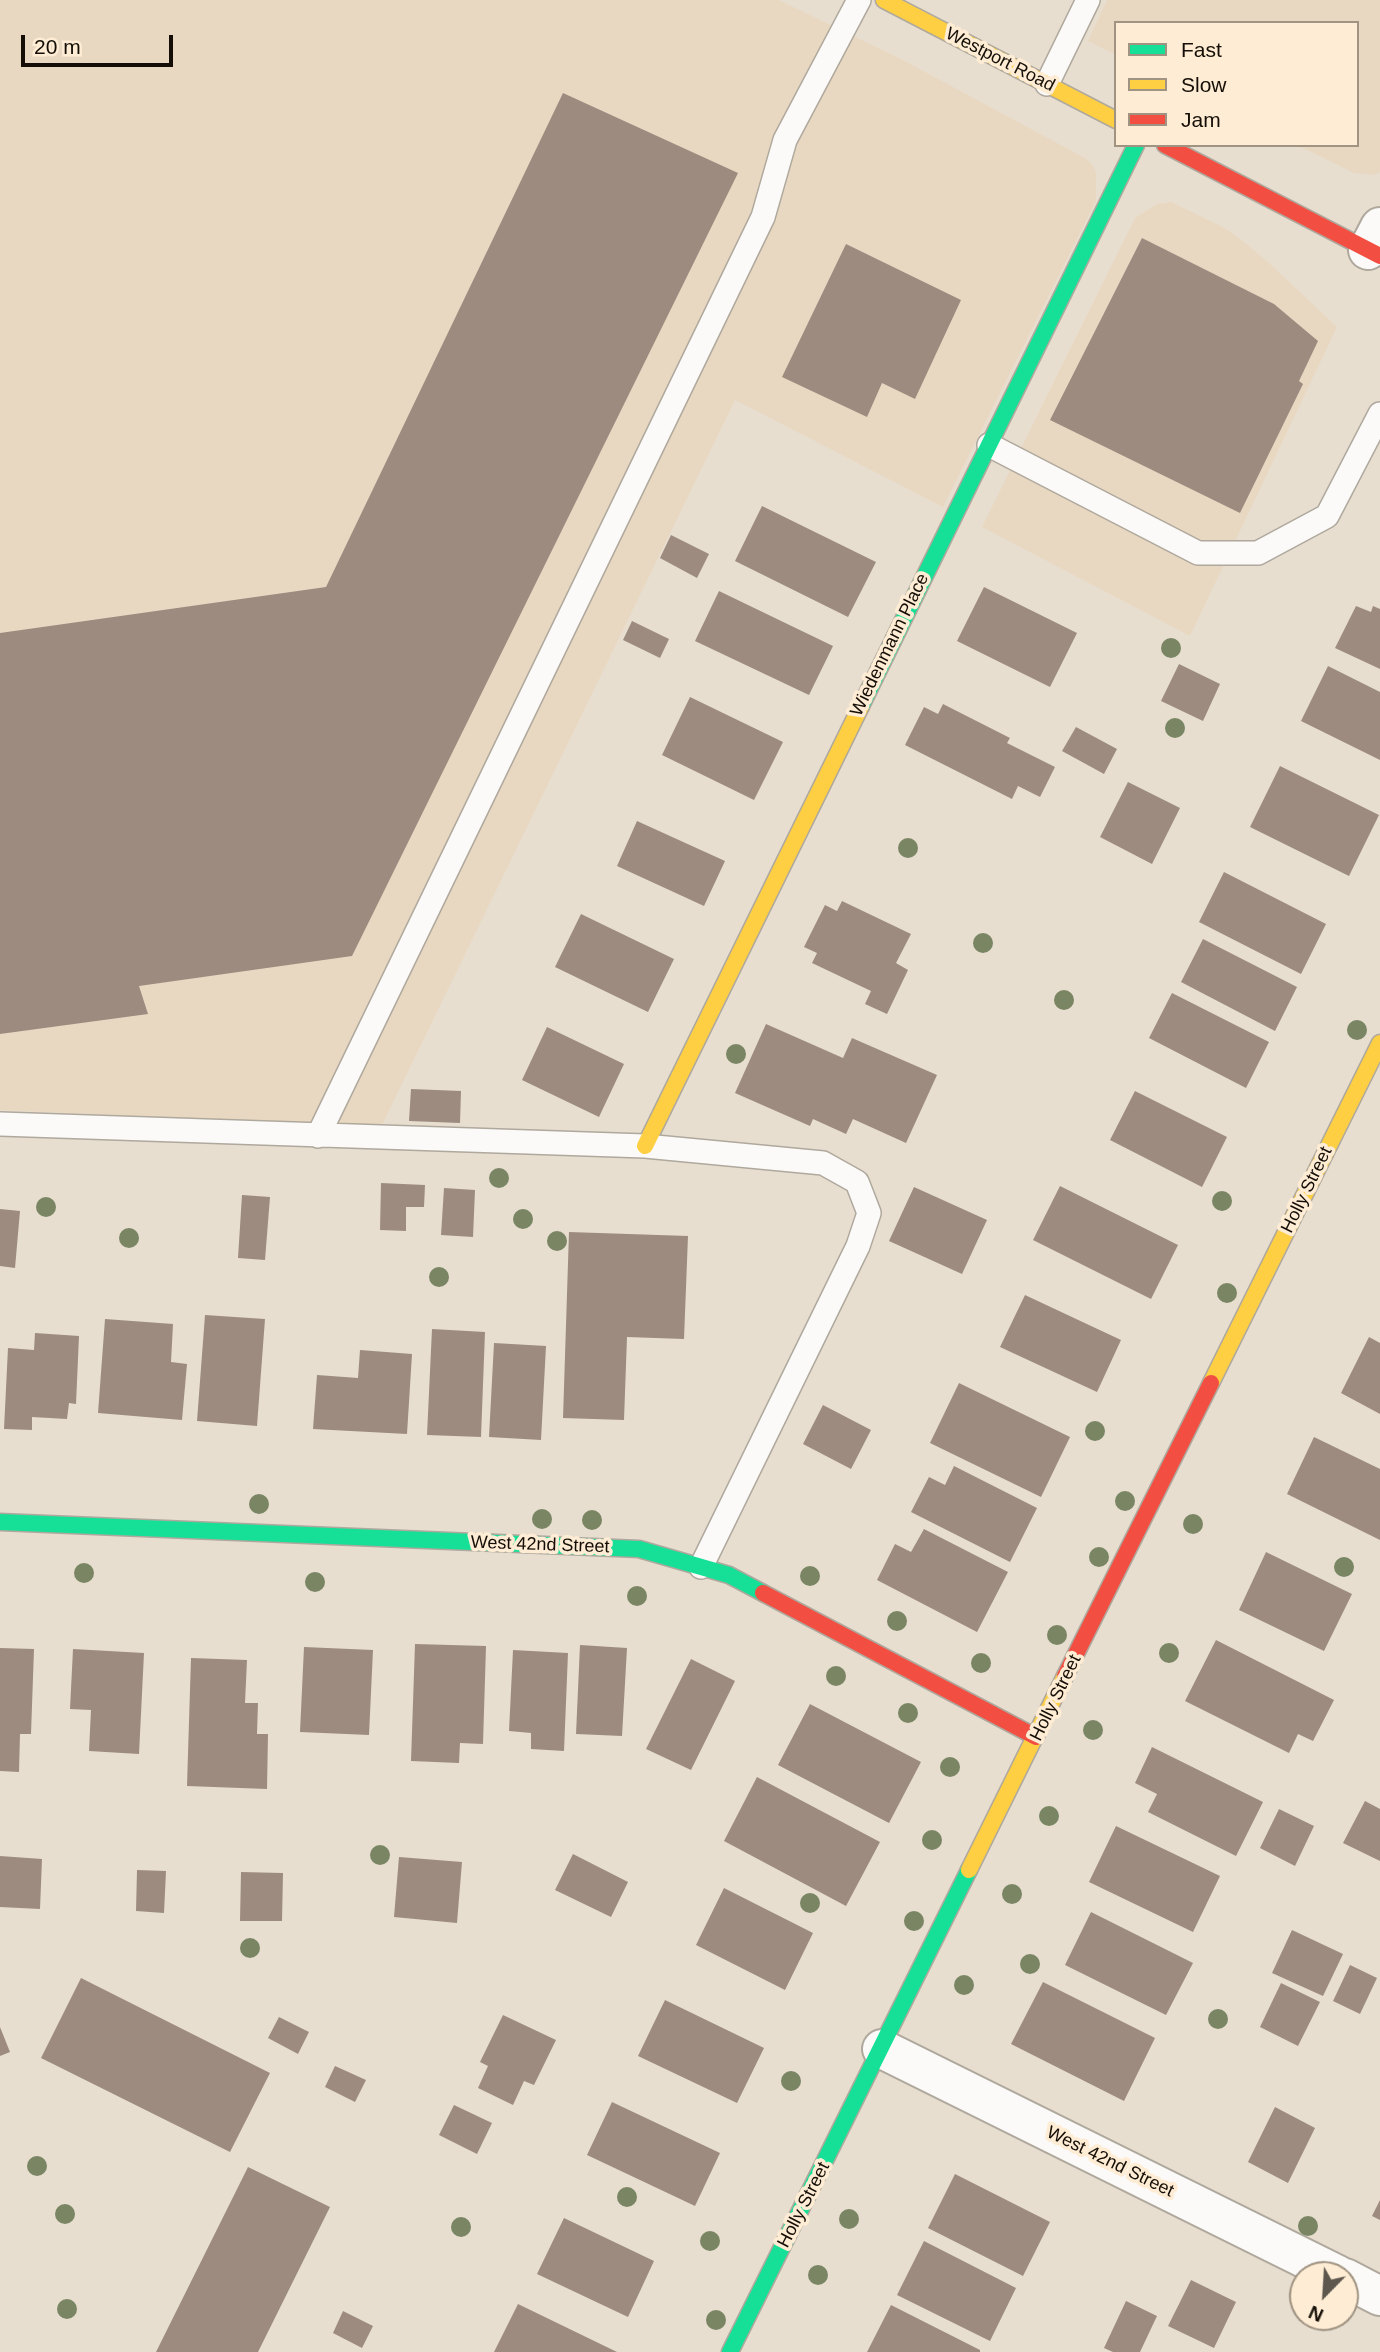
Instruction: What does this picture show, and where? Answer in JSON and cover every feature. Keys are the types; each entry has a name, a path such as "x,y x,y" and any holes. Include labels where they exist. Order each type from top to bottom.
{"street":[{"name":"Westport Road","path":"884,0 1114,119"},
{"name":"Wiedenmann Place","path":"645,1146 1135,147"},
{"path":"1169,147 1376,244"},
{"name":"Holly Street","path":"730,2352 1380,1043"},
{"name":"West 42nd Street","path":"0,1522 639,1549 729,1575 1036,1737"},
{"name":"West 42nd Street","path":"881,2049 1310,2261"},
{"path":"1359,2285 1380,2296"}],"lane":[{"path":"318,1136 763,217 785,140 859,0"},
{"path":"1047,84 1088,0"},
{"path":"989,445 1198,553 1258,553 1328,516 1380,414"},
{"path":"0,1124 645,1146 823,1163 857,1182 869,1213 858,1246 701,1567"}],"shaded area":[{"path":"0,0 779,0 901,59 1085,158 1096,172 1096,201 943,507 735,400 381,1127 0,1110"},
{"path":"1107,0 1380,0 1380,172 1375,175 1354,173 1301,147 1359,147 1359,21 1114,21 1114,54 1088,41"},
{"path":"1171,202 1223,227 1239,238 1337,327 1190,636 982,527 1135,218 1157,204"}],"building":[{"path":"563,93 738,173 352,956 139,986 148,1014 0,1034 0,633 326,587"},
{"path":"1142,238 1274,304 1318,341 1299,381 1303,384 1240,513 1050,420"},
{"path":"846,244 961,300 915,399 882,383 867,417 782,377"},
{"path":"762,506 876,562 848,617 735,561"},
{"path":"671,535 709,554 697,578 660,558"},
{"path":"984,587 1077,633 1050,687 957,641"},
{"path":"719,591 833,646 809,695 695,641"},
{"path":"1356,606 1371,612 1373,606 1380,609 1380,669 1335,648"},
{"path":"632,621 669,639 660,658 623,640"},
{"path":"1179,664 1220,684 1203,721 1161,701"},
{"path":"1328,666 1380,692 1380,760 1301,721"},
{"path":"690,697 783,742 754,800 662,755"},
{"path":"943,704 1010,738 1007,743 1055,767 1040,797 1018,786 1012,799 905,745 924,707 938,714"},
{"path":"1076,727 1117,749 1104,774 1062,751"},
{"path":"1280,766 1379,815 1349,876 1250,827"},
{"path":"1128,782 1180,808 1152,864 1100,837"},
{"path":"637,821 725,861 704,906 617,866"},
{"path":"1224,872 1326,924 1301,974 1199,922"},
{"path":"842,901 911,934 896,963 908,970 887,1014 865,1004 871,991 812,963 817,953 804,947 825,905 837,911"},
{"path":"581,914 674,959 648,1012 555,967"},
{"path":"1203,939 1297,987 1275,1031 1181,982"},
{"path":"1172,993 1269,1042 1246,1088 1149,1038"},
{"path":"766,1024 843,1058 852,1038 937,1075 906,1143 853,1119 846,1134 813,1119 810,1126 735,1093"},
{"path":"547,1027 624,1064 599,1117 522,1080"},
{"path":"411,1089 461,1091 460,1123 409,1121"},
{"path":"1135,1091 1227,1137 1202,1187 1110,1140"},
{"path":"381,1183 425,1185 424,1207 406,1207 406,1231 380,1230"},
{"path":"1060,1186 1178,1245 1151,1299 1033,1240"},
{"path":"914,1187 987,1220 962,1274 889,1241"},
{"path":"444,1188 475,1190 473,1237 441,1235"},
{"path":"242,1195 270,1197 265,1260 238,1258"},
{"path":"0,1209 20,1211 15,1268 0,1266"},
{"path":"569,1232 688,1236 684,1339 627,1337 624,1420 563,1418"},
{"path":"1025,1295 1121,1340 1097,1392 1000,1347"},
{"path":"205,1315 265,1319 257,1426 197,1421"},
{"path":"105,1319 173,1324 171,1362 187,1364 182,1420 98,1413"},
{"path":"432,1329 485,1332 481,1437 427,1435"},
{"path":"35,1333 79,1336 76,1404 69,1403 67,1419 32,1417 32,1430 4,1429 8,1348 34,1350"},
{"path":"1369,1337 1380,1343 1380,1414 1341,1393"},
{"path":"494,1343 546,1346 541,1440 489,1437"},
{"path":"360,1350 412,1354 407,1434 313,1429 317,1375 358,1378"},
{"path":"959,1383 1070,1437 1041,1497 930,1443"},
{"path":"823,1405 871,1430 851,1469 803,1444"},
{"path":"1314,1437 1380,1469 1380,1540 1287,1494"},
{"path":"954,1466 1037,1508 1010,1562 911,1512 929,1477 945,1485"},
{"path":"924,1529 1008,1572 977,1632 877,1580 895,1544 911,1552"},
{"path":"1266,1552 1352,1594 1324,1651 1239,1610"},
{"path":"1216,1640 1334,1700 1313,1741 1298,1734 1289,1753 1185,1701"},
{"path":"415,1644 486,1646 483,1744 460,1743 459,1763 411,1761"},
{"path":"580,1645 627,1648 622,1736 576,1734"},
{"path":"304,1647 373,1650 369,1735 300,1732"},
{"path":"0,1648 34,1649 31,1734 20,1734 19,1772 0,1771"},
{"path":"73,1649 144,1653 139,1754 89,1751 91,1710 70,1709"},
{"path":"513,1650 568,1653 564,1751 531,1749 531,1733 509,1731"},
{"path":"191,1658 247,1660 245,1703 258,1703 257,1734 268,1734 267,1789 187,1786"},
{"path":"691,1659 735,1681 691,1770 646,1749"},
{"path":"810,1704 921,1762 889,1823 778,1765"},
{"path":"1152,1747 1263,1802 1236,1856 1148,1812 1157,1794 1135,1783"},
{"path":"757,1777 880,1842 846,1906 724,1841"},
{"path":"1365,1801 1380,1809 1380,1861 1343,1843"},
{"path":"1279,1809 1314,1826 1295,1866 1260,1848"},
{"path":"1116,1826 1220,1876 1193,1932 1089,1882"},
{"path":"573,1854 628,1882 611,1917 555,1890"},
{"path":"0,1856 42,1859 40,1909 0,1907"},
{"path":"399,1857 462,1862 457,1923 394,1917"},
{"path":"137,1870 166,1871 164,1913 136,1911"},
{"path":"241,1872 283,1873 282,1921 240,1921"},
{"path":"724,1888 813,1933 785,1990 696,1945"},
{"path":"1091,1912 1193,1963 1166,2015 1065,1965"},
{"path":"1292,1930 1343,1954 1323,1996 1272,1973"},
{"path":"1350,1965 1377,1978 1360,2014 1333,2001"},
{"path":"81,1978 270,2073 230,2152 41,2058"},
{"path":"1043,1982 1155,2038 1124,2101 1011,2044"},
{"path":"1281,1983 1320,2002 1298,2046 1260,2027"},
{"path":"665,2000 764,2048 737,2103 638,2056"},
{"path":"503,2015 556,2040 534,2085 524,2081 513,2105 478,2088 488,2066 480,2062"},
{"path":"279,2017 309,2032 298,2054 268,2038"},
{"path":"0,2027 10,2052 0,2056"},
{"path":"335,2066 366,2080 355,2102 325,2087"},
{"path":"612,2102 720,2153 695,2206 587,2155"},
{"path":"454,2105 492,2123 477,2154 439,2135"},
{"path":"1275,2107 1315,2128 1288,2183 1248,2162"},
{"path":"248,2167 330,2207 258,2352 156,2352"},
{"path":"955,2174 1050,2222 1023,2276 928,2228"},
{"path":"1380,2200 1380,2220 1372,2216"},
{"path":"564,2218 654,2261 628,2317 537,2274"},
{"path":"924,2241 1016,2288 990,2341 897,2295"},
{"path":"1191,2280 1236,2302 1214,2348 1168,2326"},
{"path":"1126,2301 1157,2316 1140,2352 1113,2352 1104,2348"},
{"path":"518,2304 617,2352 494,2352"},
{"path":"891,2305 980,2350 980,2352 867,2352"},
{"path":"343,2311 373,2326 362,2348 333,2333"}],"traffic: fast":[{"path":"861,706 1135,147"},
{"path":"0,1522 639,1549 729,1575 763,1593"},
{"path":"730,2352 969,1870"}],"traffic: slow":[{"path":"884,0 1114,119"},
{"path":"645,1146 861,706"},
{"path":"1211,1383 1380,1043"},
{"path":"969,1870 1065,1676"}],"traffic: jam":[{"path":"1169,147 1380,256"},
{"path":"1065,1676 1211,1383"},
{"path":"763,1593 1036,1737"}]}
